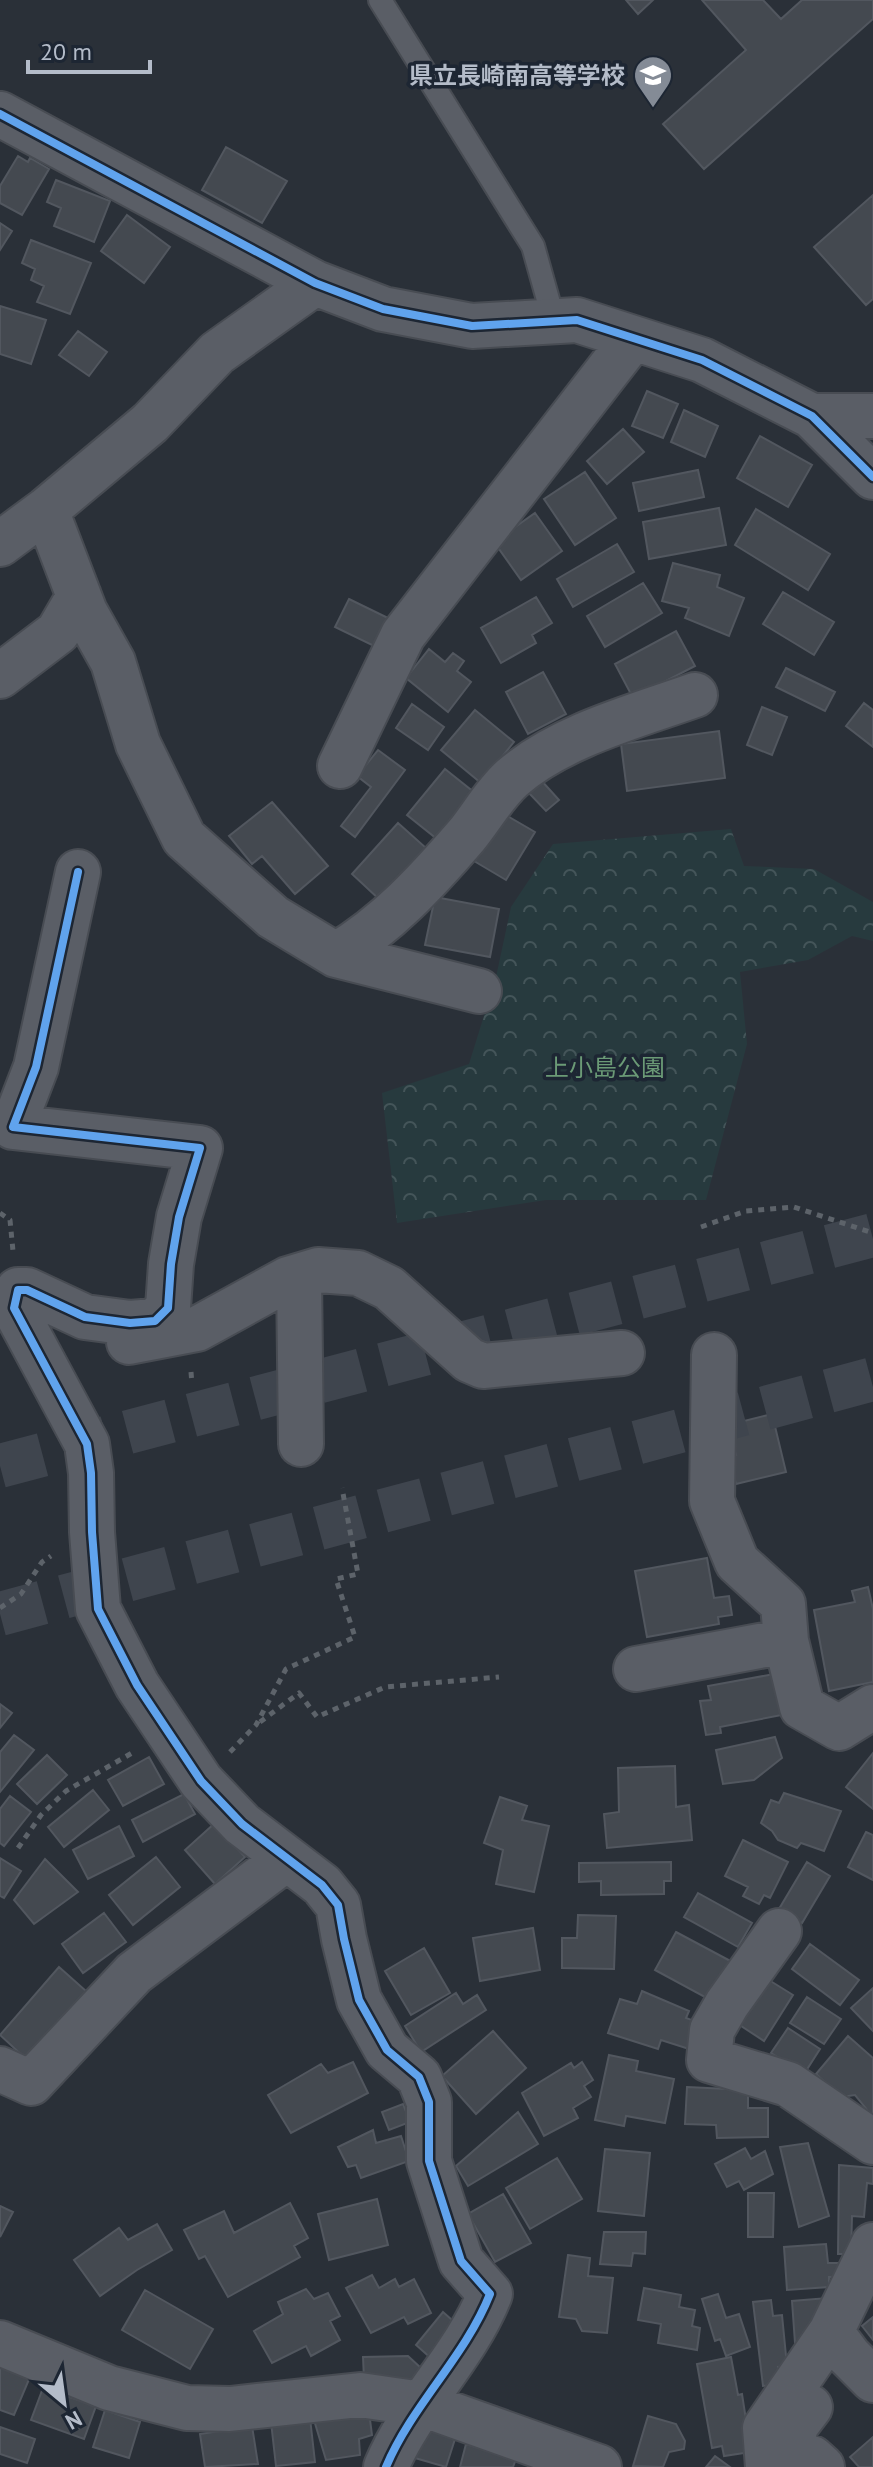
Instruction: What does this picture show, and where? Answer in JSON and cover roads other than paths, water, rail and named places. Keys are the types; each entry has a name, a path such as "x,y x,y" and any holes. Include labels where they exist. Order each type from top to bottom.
{"street":[{"path":"0,114 315,283 383,309 472,326 577,320 702,360 812,416 873,477"},
{"path":"0,544 46,510 150,423 217,353 315,283"},
{"path":"340,766 403,635 511,491 633,338"},
{"path":"812,416 873,416"},
{"path":"46,510 79,596 113,662 138,744 164,803 184,838 273,917 336,955 479,991"},
{"path":"0,676 58,632 79,596"},
{"path":"336,955 359,942 414,894 511,779 585,734 695,695"},
{"path":"7,1304 18,1290 27,1290 85,1317 130,1323 155,1321 168,1308 179,1217 200,1148 13,1127 36,1067 78,872"},
{"path":"7,1304 95,1340 131,1342 197,1329 252,1298 318,1270 358,1273 389,1288 469,1360 483,1366 622,1353"},
{"path":"299,1276 301,1444"},
{"path":"7,1304 87,1444 98,1609 137,1685 201,1781 242,1824 322,1885 338,1905 359,2000 387,2050 419,2077 429,2102 429,2161 461,2261 490,2294 479,2321 422,2404 386,2467"},
{"path":"714,1355 712,1501 737,1562 783,1604 786,1641 802,1707 839,1728 873,1707"},
{"path":"636,1669 786,1641"},
{"path":"0,2069 31,2083 134,1973 286,1859"},
{"path":"779,1931 712,2030 709,2060 788,2084 873,2142"},
{"path":"822,2467 812,2458 795,2456 794,2428 851,2356 873,2245"},
{"path":"0,2343 109,2388 187,2408 230,2409 360,2395 422,2404 599,2467"},
{"path":"768,2467 765,2428 851,2356"},
{"path":"794,2428 825,2437 843,2467"}],"lane":[{"path":"380,0 533,246 554,321"}],"tunnel":[{"path":"0,1466 873,1235"},
{"path":"0,1614 873,1379"}],"place":[{"name":"県立長崎南高等学校","path":"653,109"}],"park label":[{"name":"上小島公園","path":"605,1067"}]}
